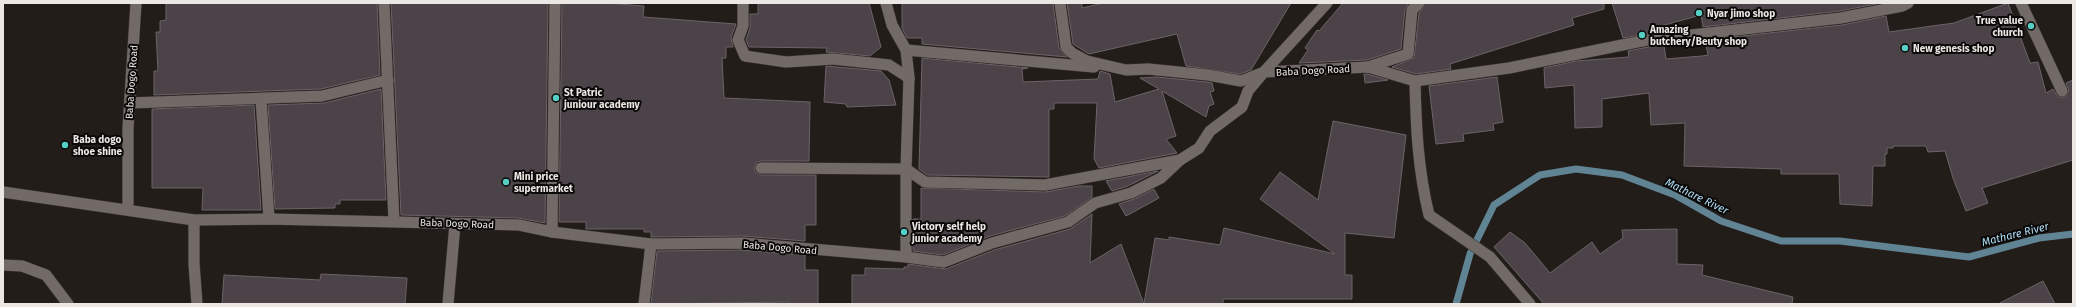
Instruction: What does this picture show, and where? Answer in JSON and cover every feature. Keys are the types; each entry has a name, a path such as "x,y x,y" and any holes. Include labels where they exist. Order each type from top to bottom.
{"street":[{"name":"Baba Dogo Road","path":"128,210 128,128 136,3"},
{"path":"384,3 394,221"},
{"path":"552,232 555,3"},
{"path":"743,3 743,26 738,40 745,56 786,62 833,59 889,65 909,78"},
{"path":"886,3 892,25 906,50 909,78 906,169 906,256"},
{"path":"1060,3 1066,47 1072,53 1088,61 1126,70"},
{"path":"906,50 1126,70 1148,69 1208,74 1241,81 1264,72 1327,3"},
{"path":"1368,67 1408,54 1412,10 1418,3"},
{"path":"1368,67 1415,81 1509,68 1647,40 1842,18 1902,6 1908,3"},
{"path":"2021,3 2062,91"},
{"name":"Baba Dogo Road","path":"3,192 194,220 269,219 519,225 552,232 651,244 742,243 906,256 944,262 992,243 1068,222 1095,203 1131,193 1161,178 1180,160 1200,148 1210,132 1242,107 1248,91 1264,72 1368,67"},
{"path":"130,103 322,96 388,80"},
{"path":"1415,81 1416,130 1421,184 1429,215 1490,256 1530,304"},
{"path":"261,99 269,219"},
{"path":"762,168 906,169 925,182 1045,185 1180,160"},
{"path":"194,220 194,264 197,304"},
{"path":"448,304 455,224"},
{"path":"644,304 651,244"},
{"path":"3,265 22,266 46,274 68,304"}],"building":[{"path":"166,3 377,3 380,75 321,89 154,95 154,71 158,71 156,32 160,32 160,21 166,20"},
{"path":"391,3 548,3 545,223 518,218 401,215"},
{"path":"562,3 606,3 644,6 643,17 736,24 731,38 733,47 726,47 726,58 722,58 724,98 810,102 809,161 761,161 757,162 754,168 755,172 761,175 816,175 816,225 805,225 805,241 742,236 651,237 651,232 644,232 644,229 586,229 586,222 559,222"},
{"path":"758,3 869,3 881,47 870,56 826,52 827,48 749,47 746,40 750,28 750,14 758,14"},
{"path":"902,3 1053,3 1059,48 1067,57 922,44 922,38 907,38 902,28"},
{"path":"1067,3 1082,3 1082,8 1103,3 1291,3 1251,70 1240,74 1186,66 1177,34 1089,54 1073,44"},
{"path":"1343,3 1409,3 1405,9 1401,49 1367,60 1299,63 1308,50 1305,48 1317,30 1319,31"},
{"path":"1426,3 1604,3 1604,9 1572,18 1574,25 1450,64 1451,69 1416,74 1392,67 1414,58 1419,13"},
{"path":"1612,3 1881,3 1840,11 1703,27 1701,15 1661,26 1662,31 1623,38"},
{"path":"2008,3 2030,63 2038,62 2046,93 2053,89 2058,97 2065,97 2069,91 2066,83 2073,80 2073,160 1982,188 1988,203 1966,211 1953,178 1945,151 1928,152 1926,146 1893,146 1893,148 1887,148 1887,154 1885,154 1885,166 1873,166 1872,206 1840,204 1839,174 1781,174 1781,169 1684,166 1685,123 1651,125 1649,93 1602,99 1602,127 1575,128 1574,85 1545,88 1544,68 1576,61 1629,57 1628,51 1648,47 1664,45 1666,59 1702,56 1708,55 1705,40 1842,25 1886,16 1889,32 1954,23"},
{"path":"922,58 1028,68 1022,69 1023,82 1098,79 1100,71 1110,74 1115,102 1159,89 1140,78 1157,77 1207,82 1212,83 1214,91 1210,92 1214,104 1209,106 1206,117 1162,91 1176,136 1166,139 1177,153 1099,168 1094,159 1097,103 1054,103 1054,109 1049,109 1049,177 927,175 919,169"},
{"path":"826,66 881,71 889,80 896,105 847,107 846,104 824,102"},
{"path":"1364,74 1367,74 1388,80 1365,83"},
{"path":"1497,77 1503,122 1493,124 1494,130 1463,134 1464,141 1436,144 1429,86"},
{"path":"381,89 386,200 340,200 340,204 335,204 335,208 275,209 268,105 324,103"},
{"path":"254,105 261,210 202,210 203,188 152,188 152,109"},
{"path":"1333,121 1406,135 1394,238 1345,233 1345,275 1352,275 1352,299 1223,299 1223,304 1144,304 1155,238 1169,240 1169,237 1220,245 1224,228 1335,254 1260,199 1280,172 1318,200"},
{"path":"1158,171 1128,186 1112,191 1106,181"},
{"path":"1079,186 1092,186 1092,197 1065,216 990,236 943,255 913,251 913,219 921,219 921,188 1045,192"},
{"path":"1154,189 1159,198 1126,216 1119,204 1134,199"},
{"path":"1092,214 1090,263 1121,244 1144,304 852,304 852,275 865,275 865,268 904,269 904,267 908,267 908,264 946,269 994,250 1070,229"},
{"path":"1677,229 1677,264 1703,265 1702,275 1793,297 1792,304 1544,304 1494,247 1510,232 1525,243 1550,273 1592,242 1600,254 1623,238 1622,230"},
{"path":"742,250 805,255 805,270 818,270 818,304 789,304 789,302 651,304 657,251"},
{"path":"321,274 407,278 405,304 222,304 224,275 320,280"},
{"path":"2043,281 2055,304 1998,304"}],"waterway":[{"name":"Mathare River","path":"1456,304 1470,254 1494,205 1540,175 1576,169 1622,175 1675,195 1721,221 1781,241 1840,241 1969,257 2039,238 2073,234"}],"place":[{"name":"Nyar jimo shop","path":"1699,13"},
{"name":"True value church","path":"2031,26"},
{"name":"Amazing butchery/Beuty shop","path":"1642,35"},
{"name":"New genesis shop","path":"1905,48"},
{"name":"St Patric juniour academy","path":"556,98"},
{"name":"Baba dogo shoe shine","path":"65,145"},
{"name":"Mini price supermarket","path":"506,182"},
{"name":"Victory self help junior academy","path":"904,232"}]}
